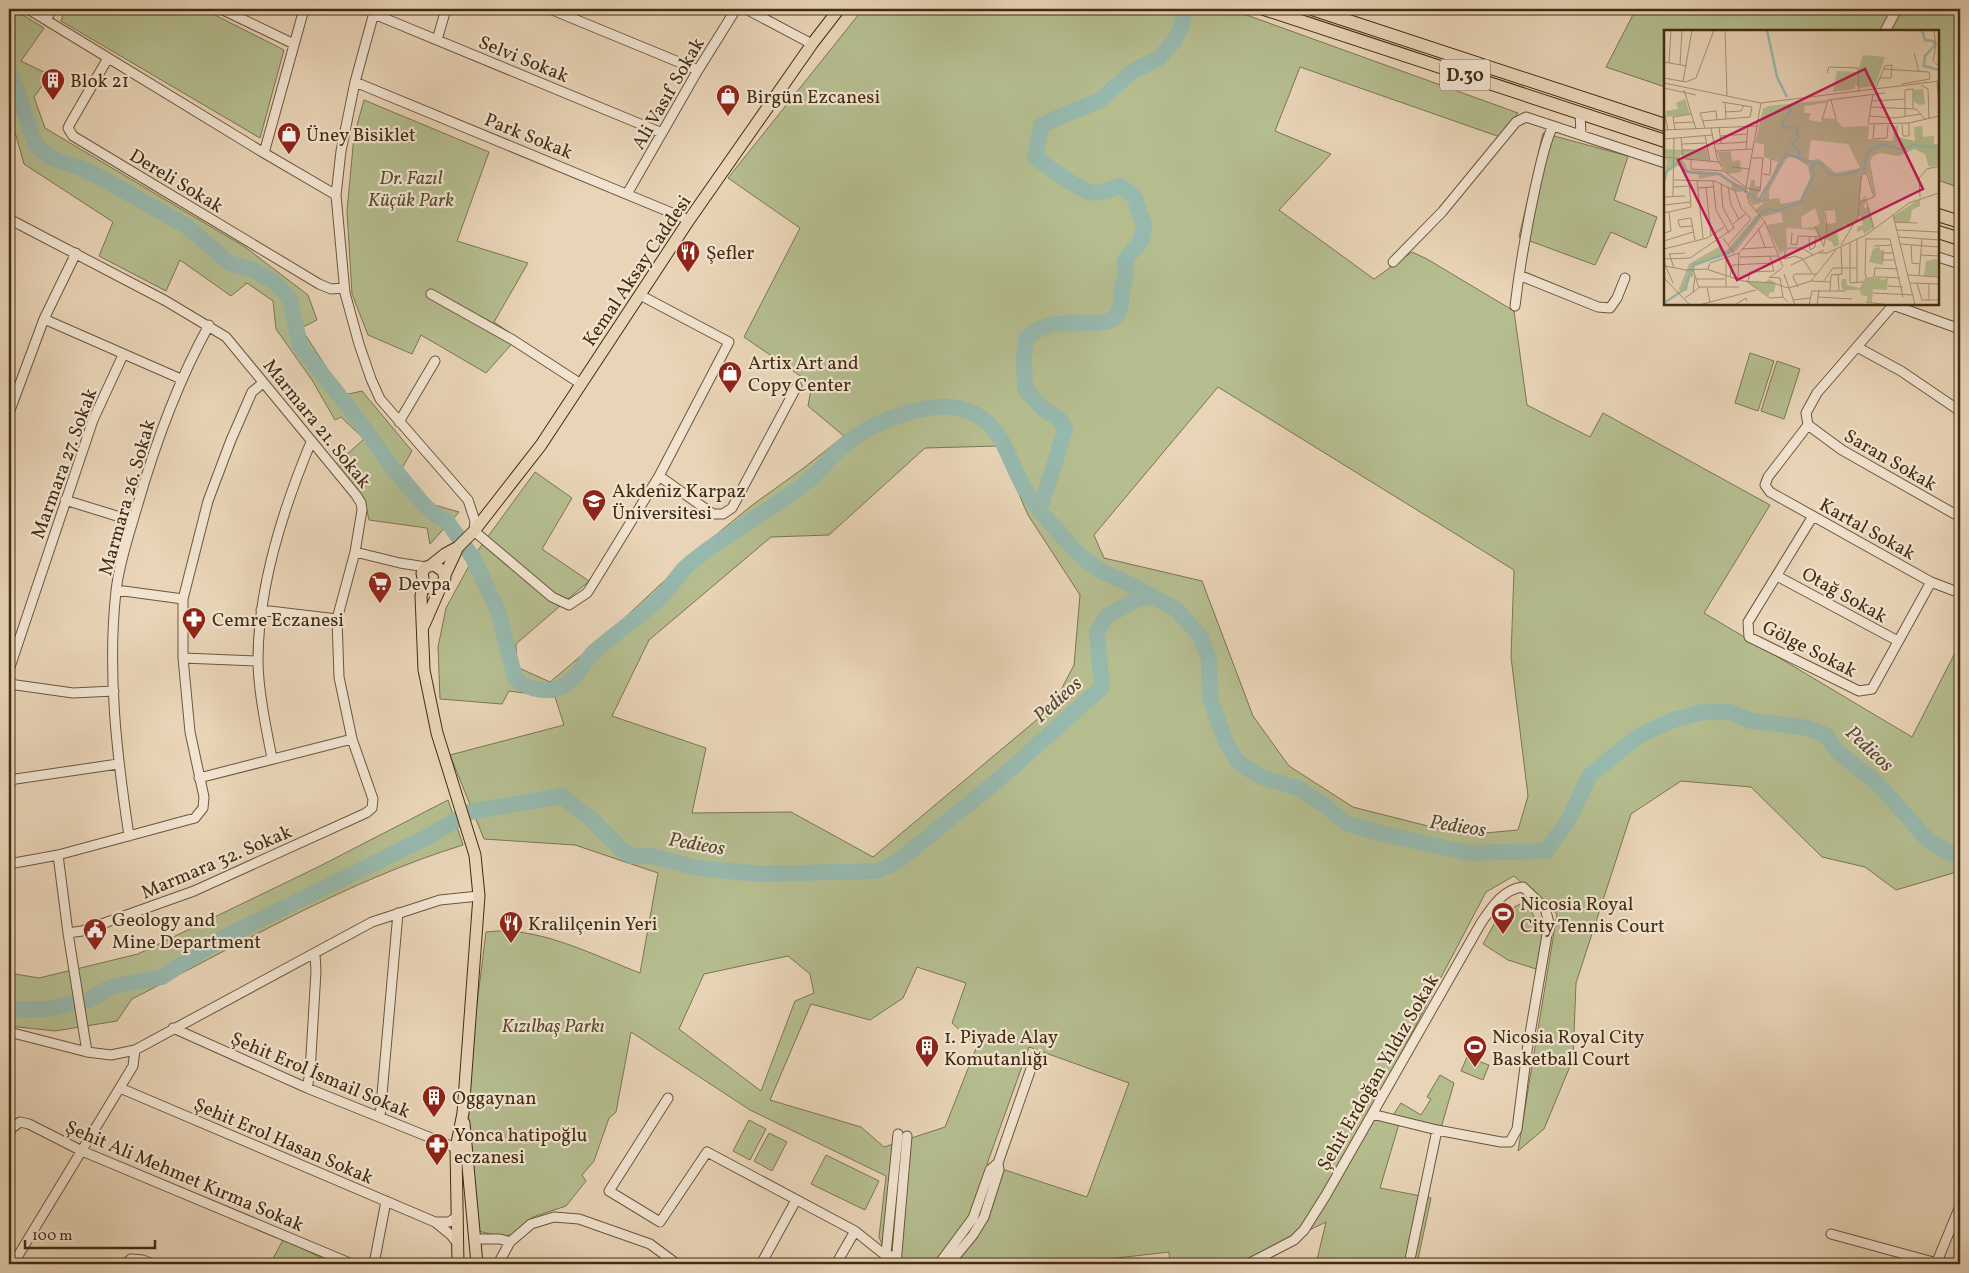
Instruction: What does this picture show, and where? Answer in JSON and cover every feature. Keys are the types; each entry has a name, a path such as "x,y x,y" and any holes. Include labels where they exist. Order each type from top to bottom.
{"highway":[{"name":"D.30","path":"1264,9 1664,141"},
{"name":"D.30","path":"1312,9 1664,125"},
{"path":"1939,215 1960,222"},
{"path":"1939,232 1960,239"}],"main road":[{"name":"Kemal Aksay Caddesi","path":"428,567 458,547 474,531 541,445 689,220 812,44 839,9"},
{"name":"Kemal Aksay Caddesi","path":"445,575 458,547"},
{"path":"424,627 444,581 445,575 441,568 428,567 422,573 421,596 424,627 422,646 424,670 437,733 475,855 479,896 463,1113 456,1148 458,1264"},
{"path":"423,582 430,588 441,586"},
{"path":"463,1113 477,1264"}],"street":[{"path":"28,9 336,195"},
{"path":"47,19 51,9"},
{"path":"221,9 294,44"},
{"path":"264,153 304,9"},
{"path":"436,40 446,9"},
{"path":"550,9 698,70"},
{"name":"Ali Vasıf Sokak","path":"627,194 698,70 736,9"},
{"path":"746,9 812,44"},
{"path":"1886,30 1897,9"},
{"path":"374,11 355,82 341,151 336,195 344,288 359,344 380,399 468,500 475,521 474,531 552,596 569,605 587,593 659,476 729,342 640,295"},
{"name":"Selvi Sokak","path":"374,11 436,40 662,133"},
{"name":"Dereli Sokak","path":"108,58 68,128 73,136 319,284 331,289 344,288"},
{"name":"Park Sokak","path":"355,82 689,220"},
{"path":"1580,112 1581,135"},
{"path":"1393,262 1442,212 1516,122 1526,117 1664,163"},
{"path":"1515,306 1518,275 1530,214 1547,139 1553,126"},
{"name":"Marmara 21. Sokak","path":"10,223 76,253 209,325 226,337 361,503 362,510 355,552 337,619 339,677 352,738 373,799 372,808"},
{"path":"9,413 44,319 76,253"},
{"path":"1939,256 1960,264"},
{"path":"1518,275 1598,307 1610,308 1617,298 1625,278"},
{"path":"431,294 513,340 581,384"},
{"path":"1808,426 1806,413 1817,393 1893,305"},
{"path":"1897,305 1960,329"},
{"path":"44,319 181,379"},
{"name":"Marmara 26. Sokak","path":"129,836 118,764 114,691 112,653 116,590 124,551 154,448 181,379 209,325"},
{"path":"1857,347 1901,371 1960,411"},
{"name":"Marmara 27. Sokak","path":"9,670 93,420 123,355"},
{"path":"399,422 435,361"},
{"path":"9,864 58,855 194,818 203,808 204,797 190,732 183,658 183,599 208,501 231,440 252,392 263,383"},
{"path":"659,476 712,514 723,514 732,508 797,386"},
{"name":"Kartal Sokak","path":"1808,426 1768,477 1765,485 1770,492 1931,582 1960,593"},
{"name":"Saran Sokak","path":"1808,426 1842,450 1960,517"},
{"path":"272,758 258,661 261,610 277,541 292,490 311,442"},
{"path":"65,500 133,521"},
{"name":"Gölge Sokak","path":"1813,516 1748,622 1749,637 1859,691 1872,689 1931,582"},
{"path":"355,552 400,563 428,567"},
{"path":"400,563 423,582"},
{"name":"Otağ Sokak","path":"1777,576 1898,641"},
{"path":"116,590 183,599"},
{"path":"261,610 337,619"},
{"path":"183,658 258,661"},
{"path":"9,684 73,692 114,691"},
{"path":"199,778 352,738"},
{"path":"9,780 118,764"},
{"name":"Marmara 32. Sokak","path":"68,933 82,931 194,891 372,808"},
{"path":"58,855 87,1052"},
{"name":"Şehit Erdoğan Yıldız Sokak","path":"1248,1264 1294,1240 1304,1230 1485,918 1493,906 1512,888 1524,887 1545,908 1549,923 1527,1051 1517,1129 1510,1142 1437,1130"},
{"path":"9,1032 87,1052 110,1055 135,1050 372,922 440,900 479,896"},
{"path":"380,1118 398,913"},
{"path":"307,1088 310,1073 315,981 314,954"},
{"name":"Şehit Erol İsmail Sokak","path":"173,1028 307,1088 456,1148"},
{"path":"11,1264 133,1066 135,1050"},
{"path":"949,1264 973,1235 984,1216 999,1170 998,1163 1035,1057"},
{"name":"Şehit Erol Hasan Sokak","path":"120,1088 435,1222 454,1238 458,1245"},
{"path":"668,1098 609,1190 660,1222 707,1152 855,1231 885,1260 896,1260 903,1135 885,1260"},
{"path":"1372,1114 1437,1130 1409,1264"},
{"name":"Şehit Ali Mehmet Kırma Sokak","path":"9,1134 20,1122 29,1124 82,1151 352,1264"},
{"path":"939,1264 973,1218 990,1170 998,1163"},
{"path":"374,1264 386,1200"},
{"path":"761,1264 796,1200"},
{"path":"1831,1234 1937,1264 1960,1206"},
{"path":"435,1222 450,1222 458,1216"},
{"path":"498,1264 510,1242 531,1224 554,1217 579,1219 650,1244 677,1264"},
{"path":"836,1264 855,1231"},
{"path":"475,1239 500,1239 510,1242"},
{"path":"125,1264 131,1259 143,1260 153,1264"}],"green space":[{"path":"9,9 13,9 44,28 21,61 50,75 34,97 45,128 245,247 308,295 317,320 301,328 344,395 362,391 412,451 401,470 431,504 459,512 430,544 427,528 369,520 365,501 336,464 364,439 341,417 335,420 312,380 276,329 273,301 247,283 231,296 180,260 166,291 99,256 113,222 24,164 15,132 9,130"},
{"path":"65,9 203,9 284,50 260,138 61,21"},
{"name":"Kızılbaş Parkı","path":"863,9 1230,9 1518,113 1500,137 1300,67 1275,131 1331,154 1279,210 1374,279 1412,252 1514,311 1527,405 1590,437 1603,413 1770,505 1704,613 1912,737 1960,643 1960,871 1896,890 1865,867 1822,857 1751,787 1681,781 1631,814 1576,983 1573,1059 1544,1129 1518,1151 1557,914 1514,876 1486,892 1368,1116 1399,1124 1380,1188 1431,1198 1417,1264 1316,1264 1326,1222 1239,1264 1170,1264 1169,1252 1065,1264 890,1264 879,1237 886,1176 750,1110 631,1032 616,1112 609,1118 594,1161 582,1175 586,1181 566,1206 533,1217 511,1235 499,1236 478,1231 469,1204 468,1115 474,1028 486,932 505,931 545,937 584,950 640,973 658,873 575,845 484,839 450,755 564,725 555,697 509,691 502,704 440,699 438,647 446,608 476,553 535,472 572,498 542,549 589,581 516,644 517,667 550,682 616,626 694,553 751,506 844,436 808,406 812,384 744,337 800,228 728,178","holes":["1218,387 1514,570 1511,657 1528,796 1518,830 1463,835 1353,807 1289,766 1253,716 1202,581 1104,558 1094,535","998,446 1028,515 1080,595 1074,665 1052,707 873,857 791,812 692,813 706,748 612,716 649,640 771,537 829,535 925,448","788,956 810,974 814,993 795,1001 761,1091 679,1029 704,974","917,967 966,983 952,1023 977,1046 945,1127 884,1147 861,1127 770,1100 811,1004 870,1020 903,998","1029,1047 1129,1083 1087,1197 987,1164"]},
{"path":"1636,9 1960,9 1960,188 1939,180 1939,30 1664,30 1664,87 1606,67"},
{"name":"Dr. Fazıl Küçük Park","path":"364,100 489,152 457,241 528,263 494,322 517,338 486,373 421,335 412,354 368,335 352,294 347,211 354,136"},
{"path":"1543,133 1628,156 1614,200 1657,217 1646,248 1611,232 1595,265 1519,237"},
{"path":"1750,353 1774,361 1758,411 1735,403"},
{"path":"1777,361 1800,369 1784,419 1761,411"},
{"path":"448,800 463,845 420,859 378,876 294,915 132,999 117,1021 55,1031 9,1026 9,973 39,978 138,954 318,867"},
{"path":"1526,901 1543,934 1536,969 1508,960 1483,944 1499,915"},
{"name":"Nicosia Royal City Basketball Court","path":"1467,1057 1489,1065 1483,1080 1461,1071"},
{"path":"1440,1075 1454,1083 1441,1128 1392,1117 1401,1103 1421,1115 1431,1099 1427,1097"},
{"path":"749,1120 766,1129 750,1160 733,1151"},
{"path":"769,1133 787,1142 772,1171 754,1161"},
{"path":"826,1155 879,1181 865,1210 811,1184"},
{"path":"284,1238 332,1264 270,1264"}],"waterway":[{"path":"1040,508 1065,428 1059,419 1043,409 1025,389 1024,358 1026,338 1050,325 1102,323 1114,318 1120,308 1126,268 1125,260 1141,241 1144,225 1134,196 1120,186 1100,192 1089,192 1069,181 1035,157 1041,126 1099,101 1133,71 1158,59 1174,41 1182,25 1185,9"},
{"path":"9,71 35,144 51,158 81,168 103,179 188,227 229,263 253,270 273,281 290,299 300,346 357,418 388,462 424,505 437,516 447,521 473,558 498,611 515,678 527,686 548,690 562,687 568,683 595,651 659,599 690,563 795,491 812,478 834,454 851,440 882,422 910,412 930,408 959,408 974,413 986,421 1002,441 1030,497 1073,548 1101,571 1135,586 1151,596"},
{"name":"Pedieos","path":"9,1009 46,1009 89,1000 111,987 162,977 217,941 427,837 470,812 561,796 590,818 621,849 632,856 651,856 698,868 760,874 877,871 897,862 1004,775 1102,687 1097,632 1107,616 1136,600 1151,596 1176,609 1200,636 1209,660 1210,698 1225,740 1238,762 1261,777 1297,788 1325,805 1345,823 1383,834 1469,853 1546,851 1568,821 1590,775 1637,737 1673,720 1703,712 1729,712 1752,721 1803,727 1826,735 1838,752 1878,784 1928,840 1950,853 1960,854"}],"place":[{"name":"Blok 21","path":"53,101"},
{"name":"Birgün Ezcanesi","path":"728,117"},
{"name":"Üney Bisiklet","path":"289,155"},
{"name":"Şefler","path":"688,273"},
{"name":"Artix Art and Copy Center","path":"730,394"},
{"name":"Akdeniz Karpaz Üniversitesi","path":"594,522"},
{"name":"Devpa","path":"380,604"},
{"name":"Cemre Eczanesi","path":"194,640"},
{"name":"Nicosia Royal City Tennis Court","path":"1503,935"},
{"name":"Kralilçenin Yeri","path":"511,944"},
{"name":"Geology and Mine Department","path":"95,951"},
{"name":"1. Piyade Alay Komutanlığı","path":"927,1068"},
{"name":"Nicosia Royal City Basketball Court","path":"1475,1068"},
{"name":"Oggaynan","path":"434,1118"},
{"name":"Yonca hatipoğlu eczanesi","path":"437,1166"}]}
